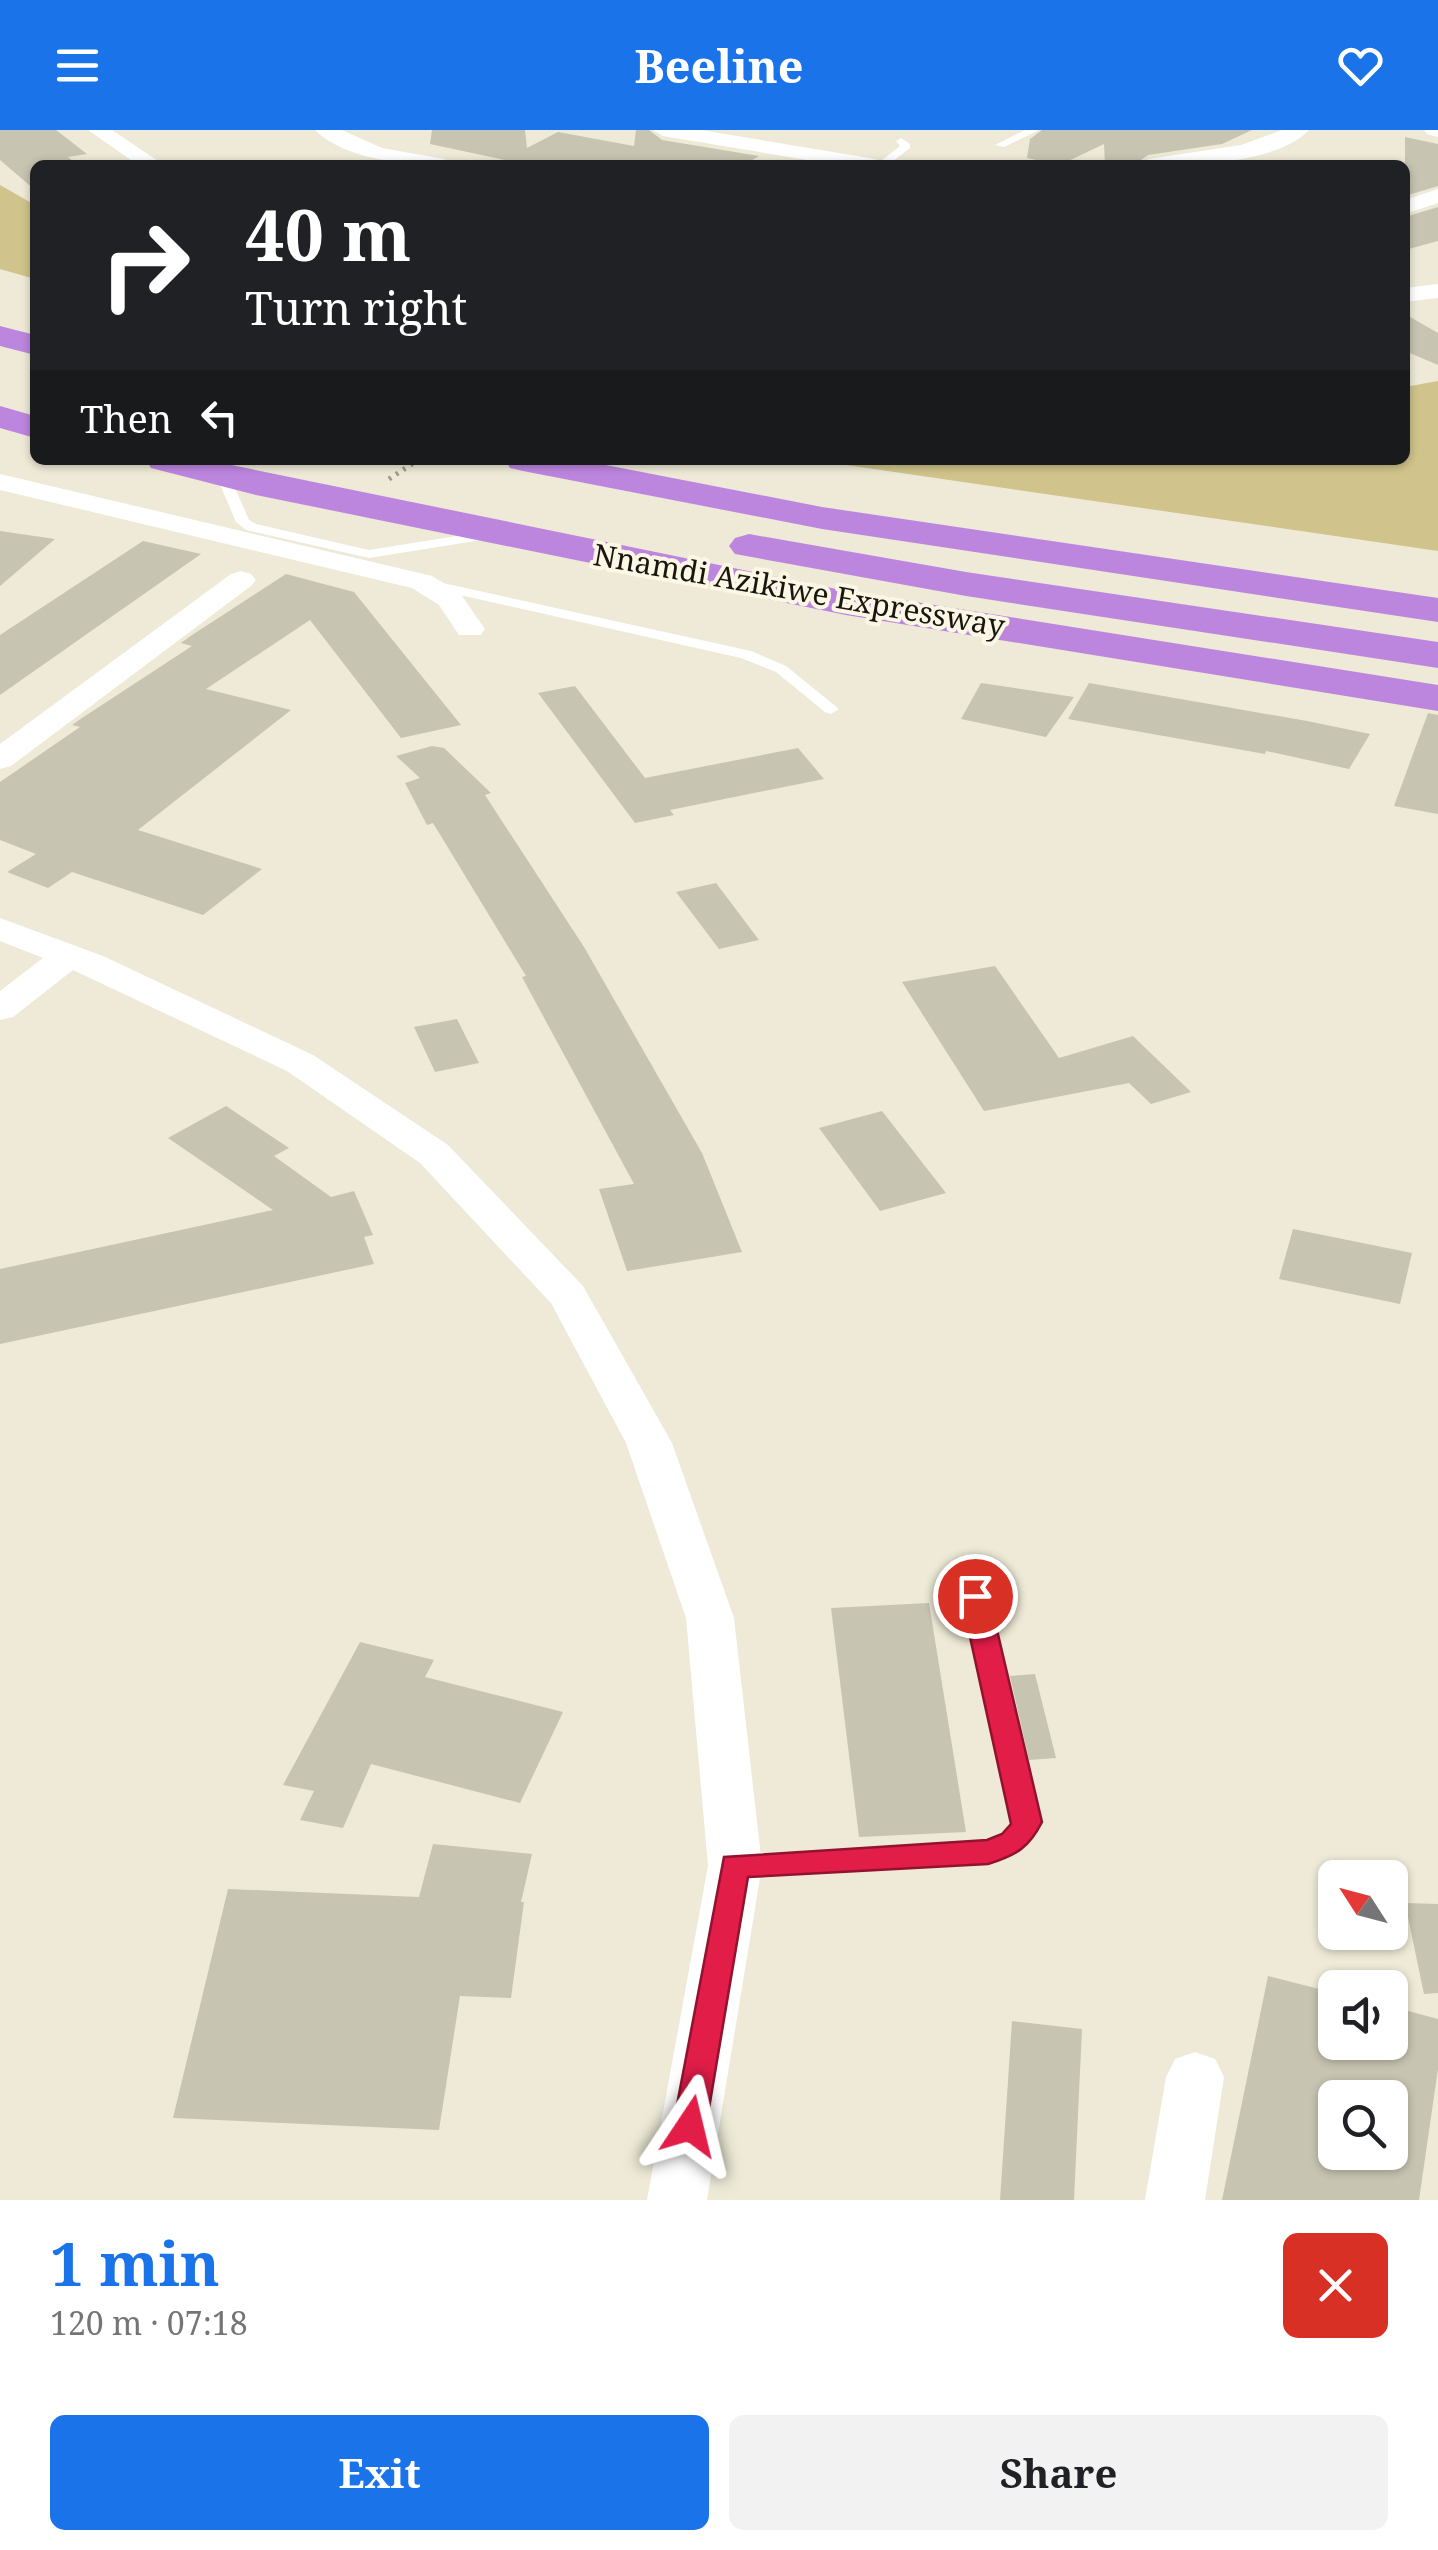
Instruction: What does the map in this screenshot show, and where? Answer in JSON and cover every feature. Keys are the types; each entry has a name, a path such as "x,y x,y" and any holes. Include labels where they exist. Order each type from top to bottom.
{"highway":[{"path":"0,304 30,313"},
{"path":"0,336 30,344"},
{"path":"0,384 30,392"},
{"path":"0,418 30,425"},
{"name":"Nnamdi Azikiwe Expressway","path":"184,465 698,574 1055,638 1438,698"},
{"name":"Nnamdi Azikiwe Expressway","path":"335,465 630,525 966,584 1438,656"},
{"path":"549,465 822,518 1438,610"},
{"path":"638,465 822,518"},
{"path":"738,465 844,485 1438,574"},
{"path":"698,574 966,584"}],"street":[{"path":"98,130 145,160"},
{"path":"326,130 377,153 416,160"},
{"path":"662,130 847,160"},
{"path":"1189,160 1264,147 1300,130"},
{"path":"1410,205 1438,196"},
{"path":"1410,295 1438,290"},
{"path":"0,482 422,582 450,599 470,629"},
{"path":"0,759 241,580"},
{"path":"0,930 69,956 300,1063 434,1154 568,1296 650,1443 710,1618 735,1866 677,2200"},
{"path":"0,1009 69,956"},
{"path":"1175,2200 1195,2077"}],"lane":[{"path":"1000,145 1034,130"},
{"path":"885,160 906,146 902,141"},
{"path":"422,582 746,654 781,670 831,709"},
{"path":"735,1866 988,1852 1013,1842 1027,1822 975,1596"}],"shaded area":[{"path":"0,185 30,202 30,278 0,269"},
{"path":"1438,381 1438,551 846,465 1410,465 1410,386"}],"building":[{"path":"0,130 56,130 87,154 68,157 72,160 30,160 30,186 0,160"},
{"path":"432,130 525,130 527,148 558,132 634,146 636,130 649,130 662,140 759,156 752,160 505,160 430,144"},
{"path":"1042,130 1252,130 1222,144 1148,155 1141,160 1105,160 1104,144 1070,160 1036,160 1027,158 1030,139"},
{"path":"1405,137 1438,144 1438,186 1410,194 1410,160 1405,160"},
{"path":"1438,207 1438,241 1410,249 1410,215"},
{"path":"1410,317 1438,333 1438,365 1410,353"},
{"path":"0,531 55,539 0,586"},
{"path":"143,541 201,554 0,695 0,635"},
{"path":"286,574 354,592 461,725 401,738 310,620 206,689 291,710 138,830 262,869 203,915 72,872 48,888 7,872 36,854 0,840 0,782 80,727 72,725 192,646 181,643 189,637"},
{"path":"981,683 1074,697 1046,737 961,719"},
{"path":"1089,683 1370,734 1349,769 1266,751 1265,754 1068,719"},
{"path":"575,686 645,778 798,748 824,779 670,810 674,815 635,823 538,693"},
{"path":"1428,713 1438,715 1438,814 1394,806"},
{"path":"432,746 444,748 491,793 485,795 584,947 702,1153 742,1252 627,1271 599,1189 634,1184 522,977 526,976 433,823 427,825 405,783 420,778 396,756"},
{"path":"716,883 759,940 719,949 676,892"},
{"path":"995,966 1059,1058 1133,1036 1191,1092 1151,1104 1129,1083 984,1111 902,982"},
{"path":"457,1019 479,1063 435,1072 414,1027"},
{"path":"226,1106 289,1148 274,1156 331,1197 354,1191 373,1235 364,1237 374,1264 0,1344 0,1269 273,1210 168,1138"},
{"path":"882,1111 946,1193 880,1211 819,1128"},
{"path":"1293,1229 1412,1253 1400,1304 1279,1279"},
{"path":"929,1603 966,1832 859,1837 831,1608"},
{"path":"360,1642 434,1660 425,1677 563,1712 520,1803 371,1764 343,1828 300,1820 314,1791 283,1785"},
{"path":"1035,1674 1056,1758 1029,1760 1010,1676"},
{"path":"433,1844 532,1854 521,1902 511,1998 460,1996 439,2130 173,2118 228,1889 419,1897"},
{"path":"1408,1903 1438,1904 1438,1993 1424,1994"},
{"path":"1268,1976 1318,1989 1318,2060 1408,2060 1408,2011 1438,2019 1438,2069 1419,2200 1222,2200"},
{"path":"1012,2021 1082,2029 1074,2200 1000,2200"}],"route":[{"path":"690,2126 735,1866 988,1852 1013,1842 1022,1832 1027,1822 975,1596"}]}
